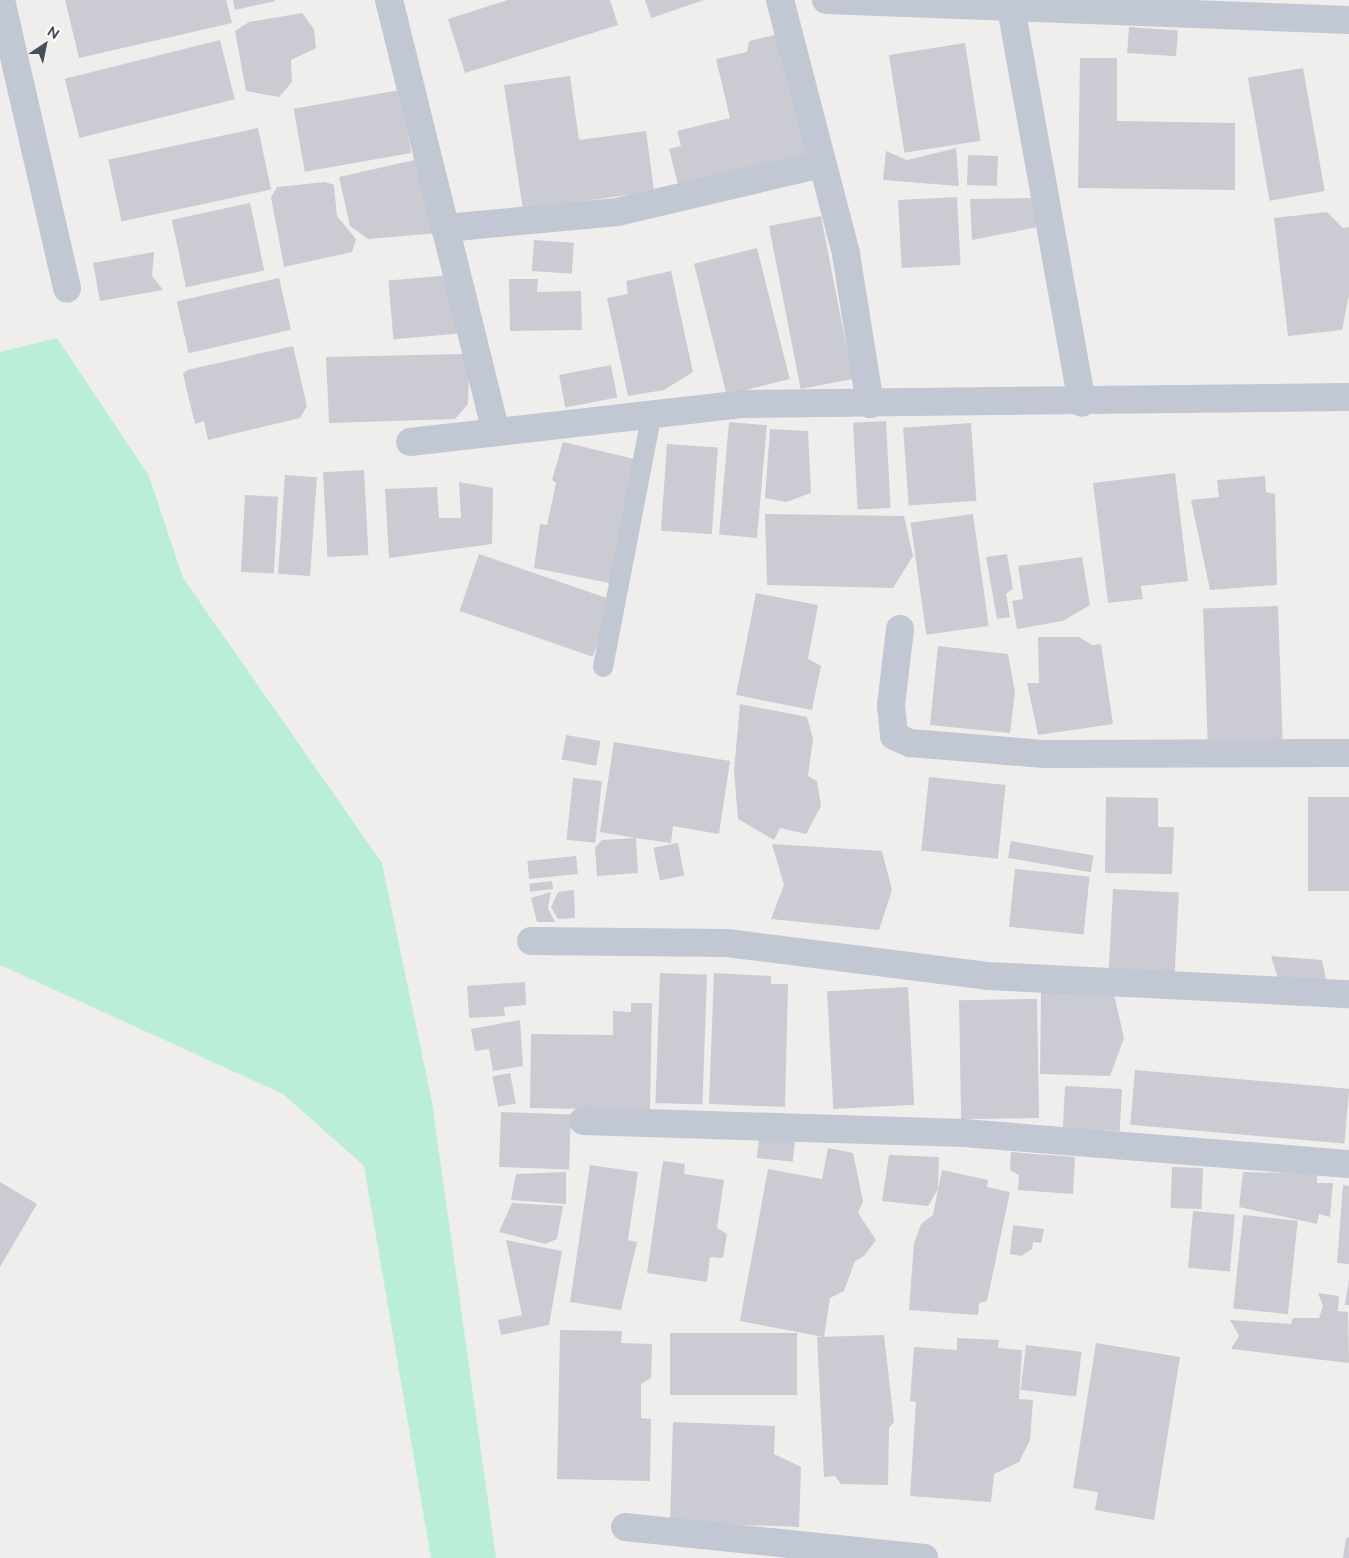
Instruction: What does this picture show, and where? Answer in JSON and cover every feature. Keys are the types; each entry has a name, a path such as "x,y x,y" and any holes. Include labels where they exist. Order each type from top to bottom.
{"street":[{"path":"1,0 67,289"},
{"path":"388,0 496,431"},
{"path":"780,0 846,254 870,404"},
{"path":"826,0 1010,4 1349,20"},
{"path":"1010,4 1082,403"},
{"path":"445,228 617,212 822,164"},
{"path":"410,442 742,404 1082,403 1349,397"},
{"path":"900,629 892,706 894,736 910,743 1044,754 1349,753"},
{"path":"531,941 727,943 989,976 1349,994"},
{"path":"583,1121 964,1133 1349,1164"},
{"path":"625,1527 924,1558"}],"lane":[{"path":"603,667 652,413"}],"green space":[{"path":"57,338 149,476 183,578 382,863 432,1102 496,1558 431,1558 364,1166 283,1094 0,965 0,352"}],"building":[{"path":"65,0 226,0 232,23 79,58"},
{"path":"233,0 275,0 275,1 235,10"},
{"path":"508,0 610,0 618,25 465,73 448,19"},
{"path":"645,0 704,0 651,18"},
{"path":"302,13 314,29 316,48 291,60 292,82 279,97 246,91 235,31 249,22"},
{"path":"1129,27 1178,30 1176,56 1127,53"},
{"path":"799,29 830,151 679,188 669,149 681,146 677,131 730,118 716,59 747,52 749,41"},
{"path":"220,40 235,99 80,138 65,79"},
{"path":"965,43 980,141 904,153 889,55"},
{"path":"1080,58 1117,58 1117,121 1235,123 1235,190 1078,188"},
{"path":"1303,68 1325,191 1270,201 1248,78"},
{"path":"570,76 579,140 646,131 654,191 523,210 504,85"},
{"path":"400,90 411,153 305,172 294,109"},
{"path":"258,128 271,190 121,221 108,160"},
{"path":"956,148 959,186 883,180 886,151 907,160"},
{"path":"441,154 438,233 368,239 350,226 339,177"},
{"path":"968,155 998,156 997,186 967,185"},
{"path":"325,182 334,185 337,216 356,239 352,252 284,267 271,197 277,187"},
{"path":"957,197 961,265 902,268 898,200"},
{"path":"1031,198 1052,209 1043,226 972,240 970,199"},
{"path":"250,203 264,270 186,287 172,220"},
{"path":"1327,212 1343,228 1349,227 1349,295 1342,330 1288,336 1274,218"},
{"path":"821,216 853,379 801,389 769,226"},
{"path":"534,240 574,243 572,274 532,271"},
{"path":"757,248 790,379 727,395 694,264"},
{"path":"154,252 152,276 163,290 100,301 93,263"},
{"path":"671,271 693,372 664,390 628,396 607,298 628,294 626,281"},
{"path":"463,274 468,333 393,339 388,281"},
{"path":"279,278 291,330 189,353 177,302"},
{"path":"509,279 538,279 537,292 581,291 582,330 510,331"},
{"path":"293,346 307,406 300,418 208,440 204,421 195,424 183,374 187,370"},
{"path":"463,354 469,375 468,404 455,419 329,423 326,357"},
{"path":"611,365 617,397 565,408 559,375"},
{"path":"886,421 891,508 858,510 853,423"},
{"path":"729,422 767,425 757,538 719,535"},
{"path":"971,423 976,501 909,506 903,428"},
{"path":"770,429 808,431 811,493 786,502 765,498"},
{"path":"563,442 643,461 619,585 534,568 540,524 547,525 556,483 552,480"},
{"path":"667,444 718,448 712,534 661,531"},
{"path":"364,470 368,555 328,557 323,472"},
{"path":"1175,473 1188,581 1141,586 1143,599 1108,603 1093,483"},
{"path":"285,475 317,477 310,576 278,574"},
{"path":"1265,476 1266,492 1275,494 1277,585 1210,590 1191,500 1219,497 1217,480"},
{"path":"459,482 493,488 492,544 389,558 385,489 437,487 439,518 461,518"},
{"path":"245,495 278,497 274,574 241,572"},
{"path":"765,514 904,516 913,556 893,588 767,585"},
{"path":"973,514 989,626 926,635 911,523"},
{"path":"479,554 612,600 593,657 459,611"},
{"path":"1007,554 1013,589 1006,594 1010,617 997,619 986,557"},
{"path":"1082,557 1090,605 1063,621 1017,629 1012,601 1023,599 1018,566"},
{"path":"756,593 818,605 808,659 821,666 812,710 736,695"},
{"path":"1278,606 1283,740 1208,743 1203,609"},
{"path":"1038,637 1079,637 1092,645 1101,644 1113,724 1038,735 1027,683 1039,683"},
{"path":"938,646 1008,654 1015,692 1010,733 930,725"},
{"path":"740,704 807,717 813,738 808,776 817,781 821,806 806,834 780,828 774,840 738,819 734,771"},
{"path":"566,735 600,741 596,766 562,760"},
{"path":"614,742 730,761 719,834 673,826 671,843 600,832"},
{"path":"929,777 1006,785 998,859 921,851"},
{"path":"573,778 602,781 595,843 567,840"},
{"path":"1106,797 1158,798 1158,827 1174,827 1172,874 1105,873"},
{"path":"1308,797 1349,797 1349,891 1308,891"},
{"path":"636,838 638,873 597,876 595,847 602,840"},
{"path":"1011,841 1094,856 1091,872 1008,858"},
{"path":"678,843 684,875 660,880 653,848"},
{"path":"772,844 882,851 892,890 879,930 771,919 784,885"},
{"path":"576,856 578,874 529,879 527,861"},
{"path":"1015,869 1090,877 1084,935 1009,927"},
{"path":"552,881 553,889 530,892 529,884"},
{"path":"1113,889 1179,892 1174,982 1108,979"},
{"path":"574,890 575,918 558,919 551,907 558,892"},
{"path":"551,892 548,908 555,922 537,922 531,898"},
{"path":"1271,956 1322,960 1327,984 1278,979"},
{"path":"660,973 707,975 702,1105 655,1103"},
{"path":"714,973 771,976 771,984 788,984 785,1107 709,1104"},
{"path":"525,982 526,1005 504,1007 505,1016 469,1018 467,986"},
{"path":"908,987 914,1105 833,1109 827,991"},
{"path":"1041,992 1114,994 1124,1038 1110,1076 1040,1074"},
{"path":"1037,999 1039,1118 961,1119 959,1000"},
{"path":"631,1003 652,1003 650,1110 530,1108 531,1034 613,1035 613,1011 631,1012"},
{"path":"520,1020 523,1066 493,1071 489,1049 475,1051 471,1029"},
{"path":"1135,1070 1349,1089 1344,1144 1130,1125"},
{"path":"510,1073 516,1103 498,1107 492,1076"},
{"path":"1065,1086 1122,1089 1120,1131 1063,1128"},
{"path":"501,1112 571,1114 569,1169 499,1167"},
{"path":"759,1138 795,1142 793,1162 757,1158"},
{"path":"828,1148 853,1153 863,1201 858,1213 876,1240 864,1256 855,1261 844,1291 830,1298 824,1337 740,1321 768,1169 822,1179"},
{"path":"1011,1152 1075,1157 1073,1194 1018,1190 1019,1175 1010,1170"},
{"path":"889,1155 939,1157 938,1189 928,1206 882,1201"},
{"path":"663,1161 685,1164 684,1174 724,1180 717,1228 727,1234 723,1258 710,1257 707,1282 647,1273"},
{"path":"590,1165 638,1172 628,1240 637,1242 621,1310 570,1302"},
{"path":"1172,1167 1203,1168 1202,1209 1171,1208"},
{"path":"942,1170 988,1180 987,1187 1010,1192 987,1301 979,1303 978,1315 909,1310 914,1243 921,1224 933,1215"},
{"path":"566,1172 566,1204 511,1200 516,1174"},
{"path":"1243,1172 1317,1174 1317,1183 1333,1183 1330,1217 1319,1214 1317,1224 1239,1207"},
{"path":"0,1182 37,1204 0,1267"},
{"path":"1343,1185 1349,1186 1349,1264 1337,1263"},
{"path":"512,1203 563,1206 557,1239 545,1244 499,1232"},
{"path":"1193,1211 1235,1215 1230,1271 1188,1268"},
{"path":"1243,1215 1298,1221 1288,1314 1233,1308"},
{"path":"1013,1225 1044,1229 1041,1243 1033,1242 1032,1249 1021,1256 1010,1254"},
{"path":"506,1240 562,1251 549,1325 501,1335 498,1320 522,1315"},
{"path":"1349,1278 1349,1305 1345,1305"},
{"path":"1318,1293 1339,1296 1338,1311 1348,1312 1349,1363 1231,1349 1239,1336 1230,1320 1291,1324 1293,1318 1319,1318 1323,1306"},
{"path":"560,1330 622,1331 621,1343 652,1344 651,1378 641,1384 641,1418 651,1419 650,1481 557,1479"},
{"path":"670,1333 797,1333 797,1395 670,1395"},
{"path":"884,1335 894,1422 889,1428 888,1485 841,1484 835,1476 824,1477 817,1337"},
{"path":"957,1338 999,1340 998,1348 1022,1350 1019,1399 1033,1400 1030,1440 1019,1462 994,1474 991,1502 910,1496 916,1402 910,1401 914,1347 957,1350"},
{"path":"1096,1343 1180,1357 1154,1520 1095,1510 1098,1492 1073,1488"},
{"path":"1026,1345 1082,1352 1076,1396 1021,1390"},
{"path":"673,1422 775,1426 774,1454 801,1467 799,1527 670,1522"},
{"path":"1349,1537 1349,1558 1343,1558 1346,1538"}]}
